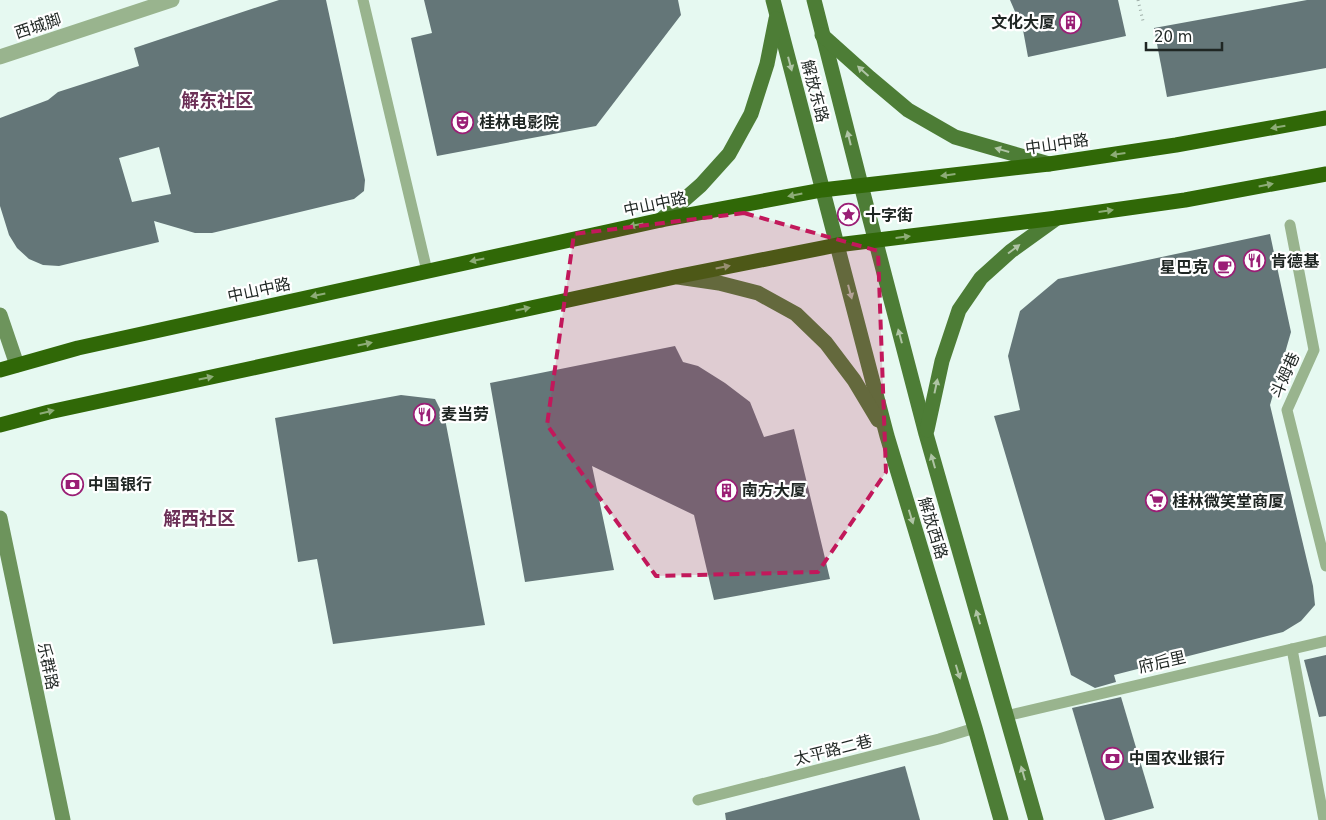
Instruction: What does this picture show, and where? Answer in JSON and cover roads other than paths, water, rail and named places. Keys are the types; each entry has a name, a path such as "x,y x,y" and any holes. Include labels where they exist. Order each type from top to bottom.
{"highway":[{"name":"中山中路","path":"0,370 78,348 661,220 822,190 1049,164 1176,146 1326,118"},
{"path":"0,425 49,412 675,277 837,245 1058,218 1185,200 1326,174"}],"main road":[{"name":"解放东路","path":"773,0 837,245"},
{"name":"解放东路","path":"814,0 875,241"},
{"path":"661,220 701,185 729,154 751,114 767,64 777,15"},
{"path":"822,34 908,110 955,137 1049,164"},
{"path":"926,434 942,361 959,310 981,278 1011,251 1058,218"},
{"name":"解放西路","path":"875,241 926,434 1036,820"},
{"name":"解放西路","path":"837,245 887,436 1001,820"},
{"path":"675,277 719,283 758,293 796,314 826,344 854,380 887,436"}],"street":[{"name":"西城脚","path":"0,57 172,0"},
{"path":"0,315 17,365"},
{"name":"乐群路","path":"0,518 63,820"}],"lane":[{"path":"363,0 427,271"},
{"name":"斗姆巷","path":"1290,225 1314,350 1287,410 1326,566"},
{"name":"府后里","path":"1006,716 1326,640"},
{"path":"1292,648 1324,820"},
{"name":"太平路二巷","path":"698,800 939,740 975,728"}],"place":[{"name":"文化大厦","path":"1071,22"},
{"name":"桂林电影院","path":"463,122"},
{"name":"十字街","path":"849,215"},
{"name":"肯德基","path":"1255,261"},
{"name":"星巴克","path":"1224,267"},
{"name":"麦当劳","path":"425,414"},
{"name":"中国银行","path":"72,484"},
{"name":"南方大厦","path":"726,490"},
{"name":"桂林微笑堂商厦","path":"1156,501"},
{"name":"中国农业银行","path":"1113,758"}],"district":[{"name":"解东社区","path":"217,100"},
{"name":"解西社区","path":"199,518"}]}
